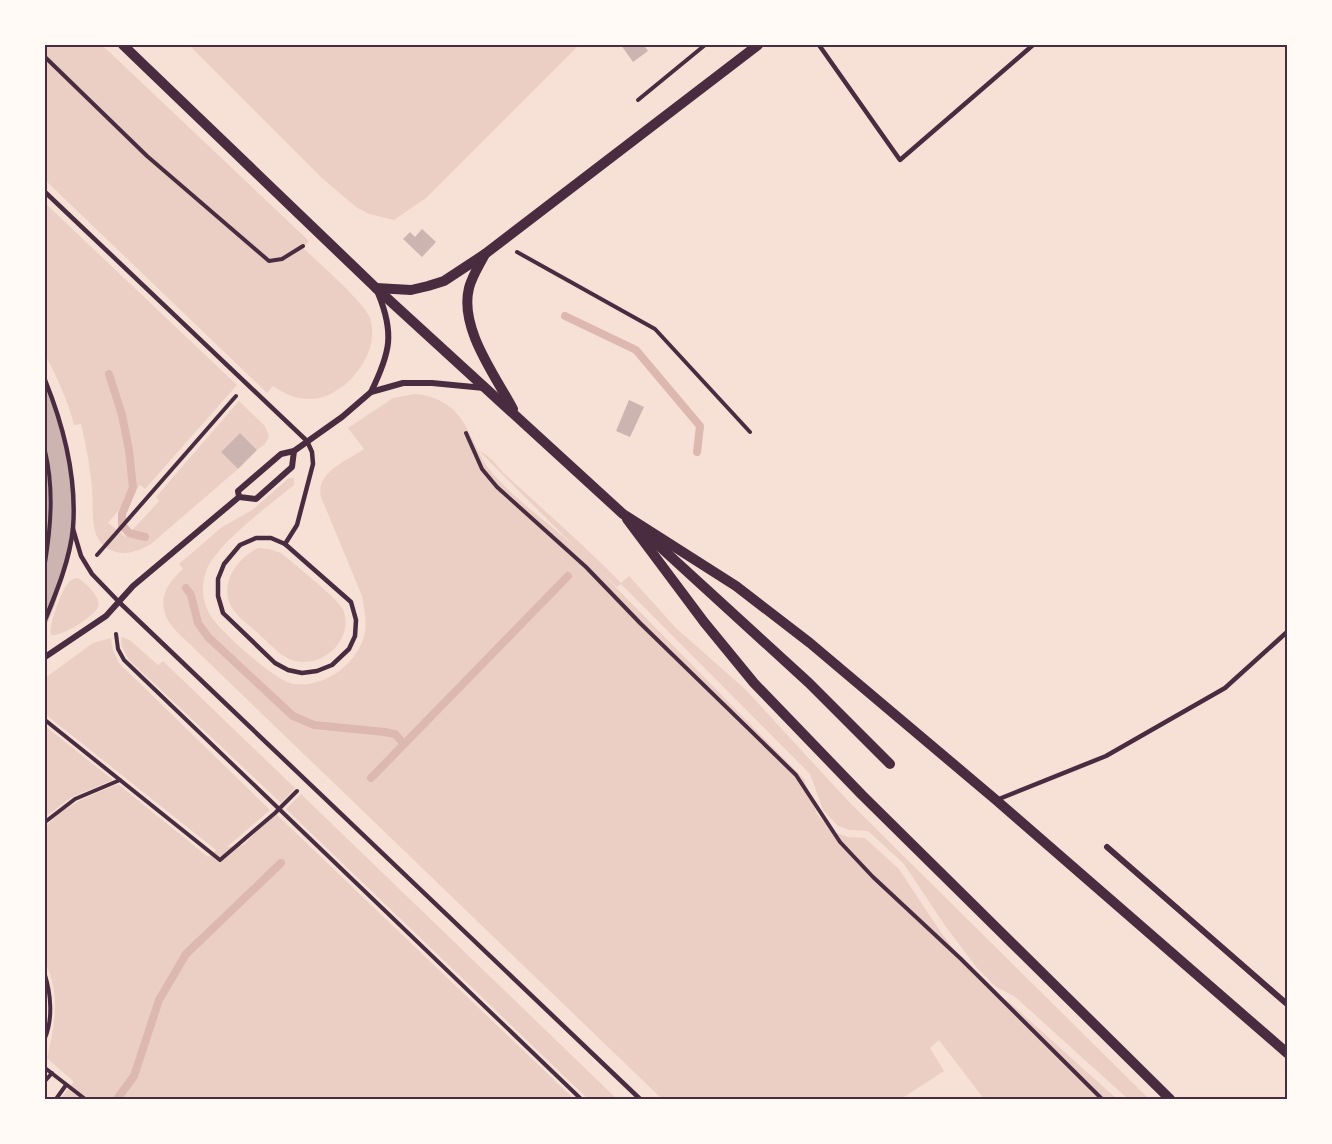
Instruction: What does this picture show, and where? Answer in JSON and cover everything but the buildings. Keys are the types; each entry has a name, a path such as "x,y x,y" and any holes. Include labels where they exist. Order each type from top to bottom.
{"street":[{"path":"123,45 376,288 809,683 890,764"},
{"path":"376,288 411,290 428,286 444,280 485,254 758,45"},
{"path":"485,254 469,288 468,317 476,341 518,417"},
{"path":"372,392 387,356 389,332 384,307 376,288"},
{"path":"239,497 238,491 281,454 294,452 372,392 403,383 486,388"},
{"path":"45,657 106,616 133,586 163,559 239,497 256,499 292,467 294,452"},
{"path":"624,514 736,586 810,644 996,800 1287,1053"},
{"path":"624,514 704,622 754,683 862,795 1170,1099"},
{"path":"1107,848 1287,1004"}],"lane":[{"path":"819,45 900,160 1033,45"},
{"path":"45,192 307,441 312,452 313,464 297,525 285,544"},
{"path":"45,380 58,414 68,452 73,490 73,529 61,577 45,620"},
{"path":"73,529 81,556 92,574 119,602 640,1099"},
{"path":"256,538 271,538 285,544 351,602 356,620 355,636 348,649 332,665 317,671 302,673 288,670 275,663 223,613 218,596 218,579 224,564 240,545 256,538"},
{"path":"996,800 1106,756 1225,688 1287,632"}],"path":[{"path":"638,100 705,45"},
{"path":"45,57 147,156 269,261 282,260 303,246"},
{"path":"514,250 656,329 750,432"},
{"path":"122,528 238,393"},
{"path":"465,433 482,469 497,487 586,567 796,775 840,842 1102,1099"},
{"path":"45,451 51,491 50,527 45,562"},
{"path":"116,634 118,649 124,660 580,1099"},
{"path":"45,720 220,860 279,810 307,782"},
{"path":"45,822 75,799 120,780"},
{"path":"45,975 48,1000 48,1030 45,1038"},
{"path":"45,1068 85,1099"},
{"path":"45,1081 52,1073"},
{"path":"56,1099 66,1085"}],"shaded area":[{"path":"45,45 102,45 309,241 303,248 350,293 370,318 371,345 366,358 348,381 325,396 312,399 291,396 273,386 267,393 45,180"},
{"path":"189,45 579,45 426,198 394,220 369,214 356,207 323,179"},
{"path":"45,203 237,385 145,489 140,485 108,523 126,537 159,501 156,497 239,401 265,426 269,436 265,444 257,450 240,433 221,452 238,469 151,544 134,551 121,553 107,548 96,534 90,472 81,424 74,425 62,389 45,355"},
{"path":"415,394 438,400 456,413 467,428 480,453 489,469 530,510 575,547 479,451 491,459 621,583 629,576 676,628 745,689 851,804 1149,1099 1128,1099 1014,996 996,987 977,968 946,927 904,864 868,831 849,830 838,826 823,810 810,774 621,584 617,587 600,571 804,779 817,814 834,832 848,837 865,838 899,869 940,931 972,973 992,993 1009,1002 1117,1099 984,1099 939,1040 930,1048 944,1071 901,1099 662,1099 177,632 163,607 166,591 183,569 179,564 222,527 252,510 289,478 294,478 294,485 245,525 212,560 203,582 205,604 210,615 236,643 262,666 286,681 294,684 317,682 339,671 356,654 365,632 366,623 362,596 321,497 320,488 327,474 364,449 348,428 393,398"},
{"path":"258,548 281,553 323,588 342,608 346,619 345,630 333,650 315,660 295,661 277,651 232,608 227,590 232,573 243,558"},
{"path":"78,578 98,599 98,607 77,626 51,635 56,608 63,592 70,581"},
{"path":"111,638 119,663 270,810 227,847 243,845 275,813 574,1099 60,1099 74,1082 47,1058 55,998 45,962 45,828 69,807 118,784 208,857 216,850 45,714 45,678 93,643"},
{"path":"121,638 131,641 158,665 163,661 295,788 281,803 129,660 122,647"},
{"path":"45,726 113,780 72,797 45,817"},
{"path":"301,794 617,1099 588,1099 286,809"}],"waterway":[{"path":"565,316 636,350 700,426 697,452"},
{"path":"109,374 122,415 133,488 122,514 122,525 129,533 145,537"},
{"path":"371,778 568,576"},
{"path":"186,588 191,595 198,623 208,637 293,716 314,725 395,734 404,744"},
{"path":"117,1099 134,1076 159,1000 186,954 281,863"}]}
